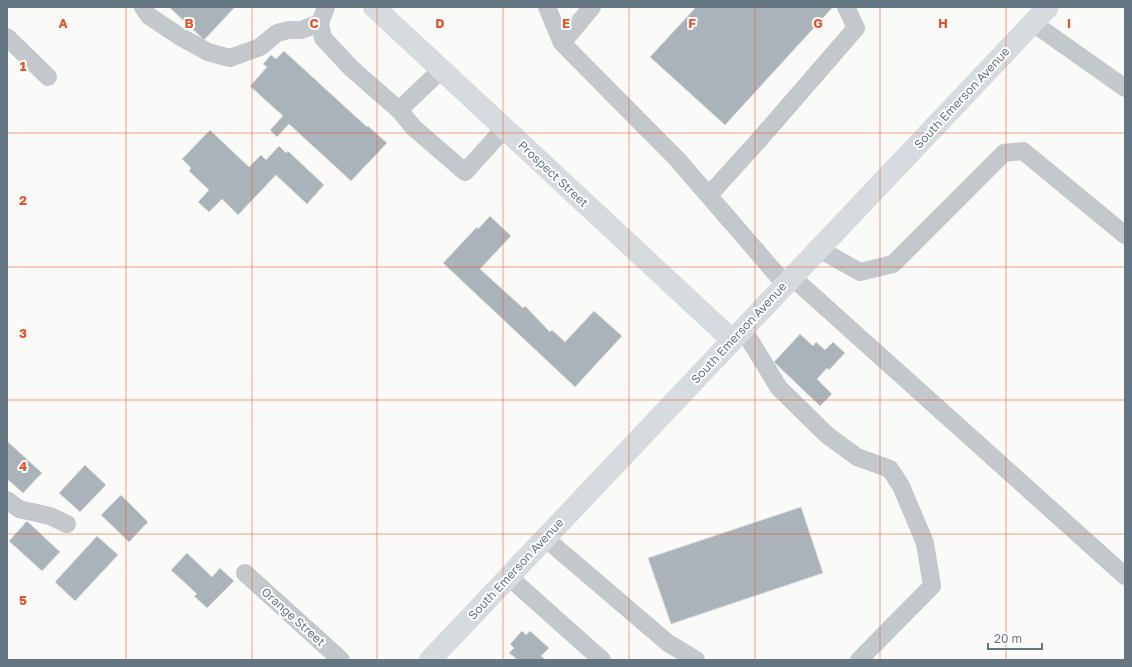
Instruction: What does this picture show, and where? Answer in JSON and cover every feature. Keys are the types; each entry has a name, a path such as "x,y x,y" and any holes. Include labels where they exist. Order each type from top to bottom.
{"main road":[{"name":"Prospect Street","path":"374,7 504,129 738,335"},
{"name":"South Emerson Avenue","path":"430,660 1048,7"}],"street":[{"path":"143,7 149,16 179,36 208,52 230,58 260,47 277,33 289,30 301,30 323,15"},
{"path":"547,7 562,43 678,159 709,195 789,281 1125,576"},
{"path":"562,43 592,7"},
{"path":"709,195 856,28 846,7"},
{"path":"323,15 323,38 351,68 399,110 414,128 465,172 504,129"},
{"path":"1033,23 1125,88"},
{"path":"7,37 48,77"},
{"path":"399,110 441,70"},
{"path":"820,248 860,272 893,264 1004,152 1023,151 1125,235"},
{"path":"738,335 779,388 827,435 857,456 890,469 901,486 926,543 932,586 859,660"},
{"path":"7,500 19,509 50,516 67,524"},
{"path":"545,538 668,643 696,660"},
{"name":"Orange Street","path":"245,573 341,660"},
{"path":"509,577 602,660"}],"building":[{"path":"169,7 235,7 204,40"},
{"path":"696,7 833,7 725,125 650,57"},
{"path":"284,51 367,127 368,126 387,143 351,181 289,124 277,137 270,130 283,116 250,86 267,67 263,64 271,55 276,59"},
{"path":"210,130 249,167 261,155 266,160 279,146 286,153 288,151 324,185 307,204 276,175 238,215 222,199 209,212 198,202 209,190 189,171 191,168 182,159"},
{"path":"490,216 511,236 480,269 523,308 525,306 550,332 552,330 565,342 594,311 622,336 575,387 443,263 477,227 478,229"},
{"path":"800,334 813,346 816,342 825,350 833,342 845,353 829,370 827,368 817,379 832,394 820,406 774,362"},
{"path":"7,441 42,473 23,493 7,479"},
{"path":"85,465 106,485 80,512 59,493"},
{"path":"121,495 148,522 129,542 101,515"},
{"path":"801,507 823,573 671,624 648,558"},
{"path":"27,521 60,552 42,571 9,541"},
{"path":"97,536 118,555 75,601 55,582"},
{"path":"187,553 212,577 220,568 234,581 207,608 194,596 197,594 171,570"},
{"path":"522,631 526,635 530,631 549,648 541,656 546,660 518,660 509,653 514,648 510,644"}]}
